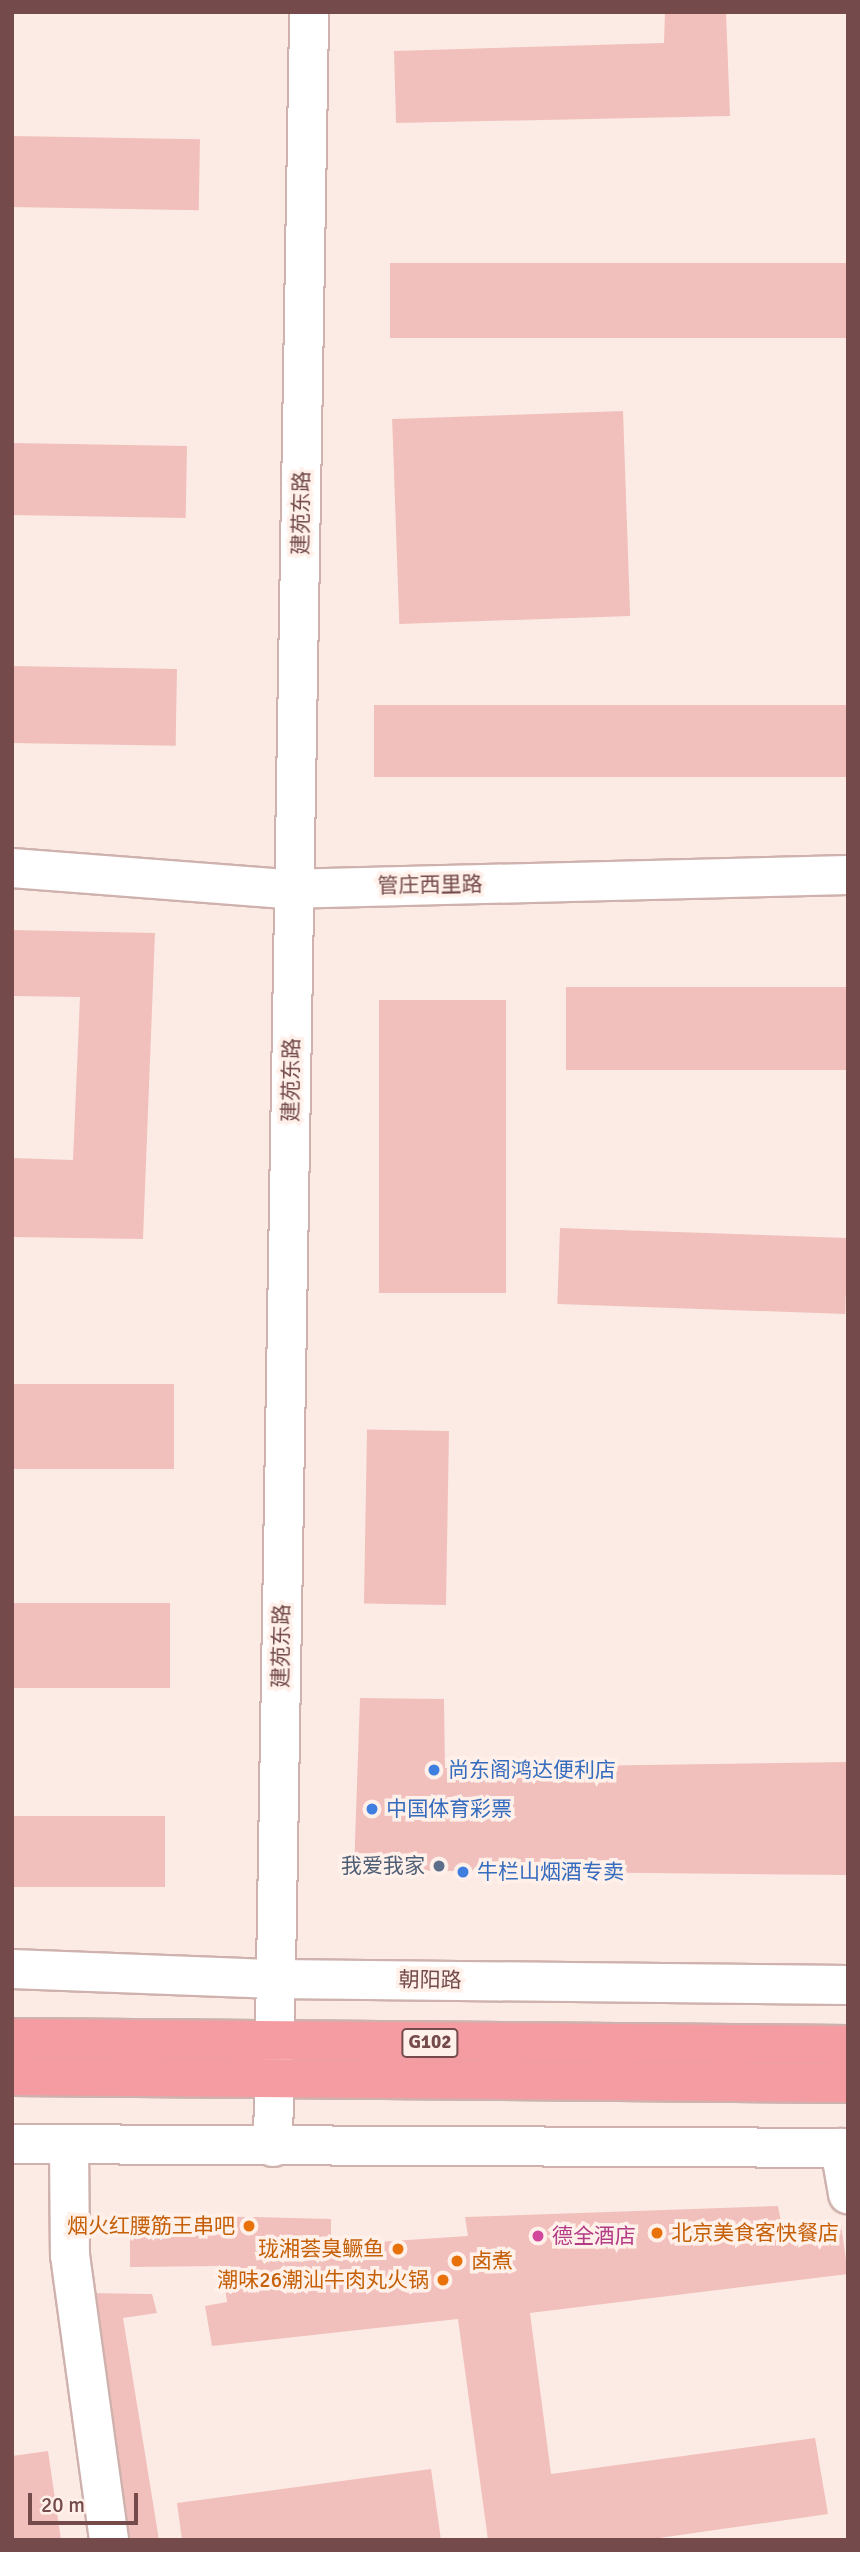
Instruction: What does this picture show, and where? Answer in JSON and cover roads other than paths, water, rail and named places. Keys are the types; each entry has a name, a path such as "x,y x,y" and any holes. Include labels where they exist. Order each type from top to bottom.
{"highway":[{"name":"G102","path":"12,2038 848,2045"},
{"name":"G102","path":"12,2076 848,2083"}],"street":[{"name":"建苑东路","path":"273,2147 309,12"},
{"name":"管庄西里路","path":"12,868 294,888 848,875"},
{"name":"朝阳路","path":"12,1969 276,1979 848,1985"},
{"path":"12,2144 844,2148 848,2194"},
{"path":"69,2145 70,2255 109,2540"}],"place":[{"name":"尚东阁鸿达便利店","path":"434,1770"},
{"name":"中国体育彩票","path":"372,1809"},
{"name":"我爱我家","path":"439,1866"},
{"name":"牛栏山烟酒专卖","path":"463,1872"},
{"name":"烟火红腰筋王串吧","path":"249,2226"},
{"name":"北京美食客快餐店","path":"657,2233"},
{"name":"德全酒店","path":"538,2236"},
{"name":"珑湘荟臭鳜鱼","path":"398,2249"},
{"name":"卤煮","path":"457,2261"},
{"name":"潮味26潮汕牛肉丸火锅","path":"443,2280"}]}
